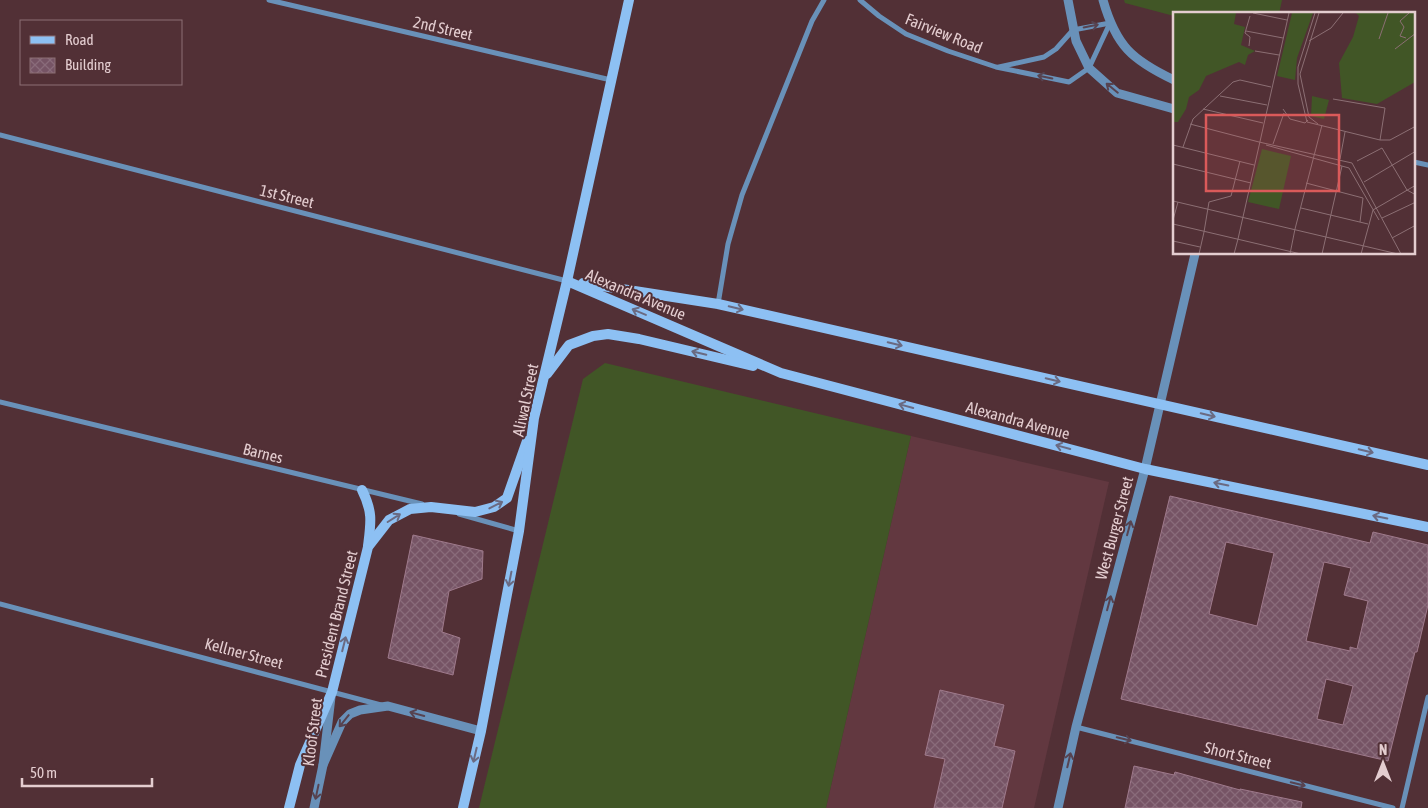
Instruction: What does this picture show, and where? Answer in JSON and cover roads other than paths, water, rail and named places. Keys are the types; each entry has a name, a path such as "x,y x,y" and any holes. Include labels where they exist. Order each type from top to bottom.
{"main road":[{"name":"Aliwal Street","path":"463,808 481,731 519,531 534,418 567,281 629,0"},
{"name":"Alexandra Avenue","path":"567,281 718,304 1428,465"},
{"name":"Alexandra Avenue","path":"567,281 781,373 1145,469 1428,527"},
{"path":"544,377 569,345 593,336 608,334 638,339 781,373"},
{"name":"President Brand Street","path":"332,692 368,547 389,520 410,509 431,506 475,512 494,507 507,498 534,418"},
{"path":"362,490 369,504 371,521 368,547"},
{"name":"Kloof Street","path":"289,808 300,765 332,692"}],"street":[{"name":"2nd Street","path":"269,0 611,80"},
{"path":"718,304 728,244 742,195 812,22 824,0"},
{"name":"Fairview Road","path":"860,0 879,16 906,34 948,51 996,67 1069,82 1089,68"},
{"path":"1068,0 1073,30 1089,68 1118,93 1173,109"},
{"path":"1103,0 1110,23 1122,44 1152,70 1173,80"},
{"path":"1073,30 1110,23"},
{"path":"1089,68 1110,23"},
{"name":"Fairview Road","path":"996,67 1044,58 1061,44 1073,30"},
{"path":"1158,104 1173,113"},
{"name":"1st Street","path":"0,135 567,281"},
{"name":"West Burger Street","path":"1058,808 1076,727 1145,469 1194,256"},
{"name":"Barnes","path":"0,402 431,506 519,531"},
{"name":"Kellner Street","path":"0,604 481,731"},
{"name":"Kloof Street","path":"314,808 323,765 332,692"},
{"path":"1402,808 1428,697"},
{"path":"323,765 342,722 350,714 360,710 388,706"},
{"name":"Short Street","path":"1076,727 1393,808"}]}
